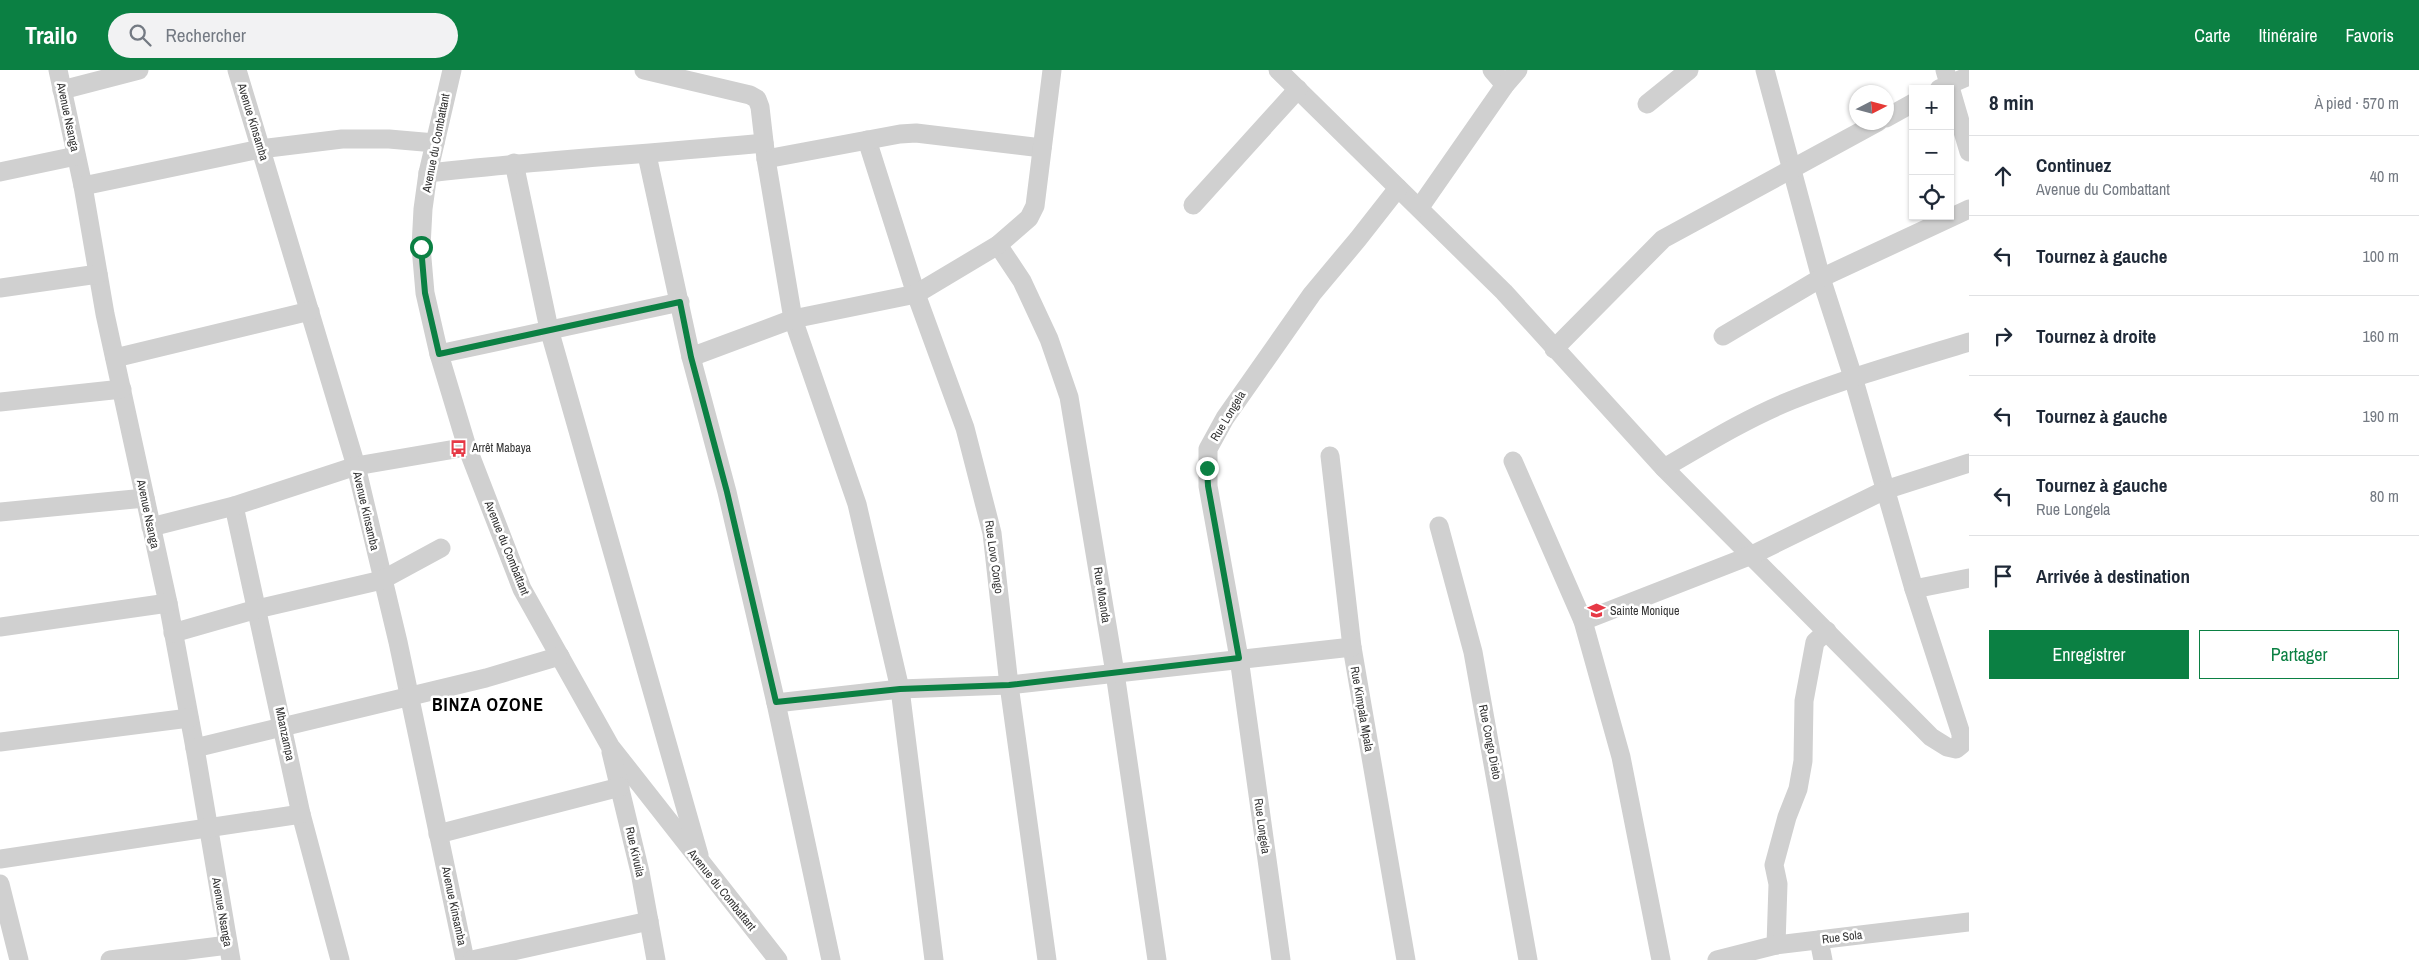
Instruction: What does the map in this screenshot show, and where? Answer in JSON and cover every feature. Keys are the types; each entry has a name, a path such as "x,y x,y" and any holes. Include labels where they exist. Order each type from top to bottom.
{"street":[{"name":"Avenue Nsanga","path":"58,70 83,186 115,358 168,602 195,748 229,953"},
{"path":"62,90 139,70"},
{"name":"Avenue Kinsamba","path":"237,70 356,466 398,642 465,960"},
{"name":"Avenue du Combattant","path":"452,70 428,173 423,209 421,247 425,293 439,354 467,447 522,589 610,746 702,866 778,960"},
{"path":"644,70 750,95 757,99 760,107 765,151 793,319 857,504 900,689 934,960"},
{"path":"691,357 793,319 916,294 998,245 1029,218 1035,206 1052,70"},
{"path":"1278,70 1398,188 1420,207 1504,292 1664,468 1931,737 1947,747 1956,749 1961,745 1961,734 1914,589 1853,377 1821,278 1766,70"},
{"path":"1492,70 1504,85"},
{"path":"1420,207 1504,85 1518,70"},
{"path":"1647,104 1688,70"},
{"path":"1969,76 1944,81 1969,152"},
{"path":"1193,205 1298,89"},
{"path":"1894,114 1909,105"},
{"path":"1554,349 1664,239 1864,130"},
{"path":"428,173 514,163 647,155 765,151 916,133 1042,148"},
{"path":"83,186 260,149 342,139 390,139 435,143"},
{"name":"Rue Lovo Congo","path":"867,140 916,294 965,428 992,533 1009,685 1047,960"},
{"path":"647,155 691,357 727,492 776,702 832,960"},
{"path":"0,172 76,156"},
{"path":"514,163 549,329 702,866"},
{"name":"Rue Longela","path":"1281,960 1239,658 1208,486 1208,449 1225,418 1312,294 1398,188"},
{"path":"1723,336 1821,278 1969,209"},
{"name":"Rue Moanda","path":"998,245 1022,281 1049,339 1070,397 1116,673 1157,960"},
{"path":"0,288 98,274"},
{"path":"439,354 680,302"},
{"path":"115,358 310,311"},
{"path":"1664,468 1718,436 1772,409 1853,377 1969,342"},
{"path":"0,402 122,389"},
{"path":"151,527 234,506 356,466 467,447"},
{"name":"Rue Kimpala Mpala","path":"1330,456 1352,647 1406,960"},
{"path":"1513,461 1583,621 1621,757 1662,960"},
{"path":"1583,621 1752,555 1885,490 1969,463"},
{"path":"0,512 145,498"},
{"name":"Mbanzampa","path":"234,506 302,814 340,960"},
{"name":"Rue Congo Dieto","path":"1439,526 1473,652 1528,960"},
{"path":"173,633 257,609 382,580 441,548"},
{"path":"1914,589 1969,578"},
{"path":"0,627 168,602"},
{"path":"1776,946 1778,884 1774,865 1787,817 1798,789 1803,761 1804,701 1815,642 1827,631"},
{"path":"776,702 900,689 1009,685 1239,658 1352,647"},
{"path":"195,748 486,678 560,656"},
{"path":"0,742 189,718"},
{"name":"Rue Kivuila","path":"610,746 656,960"},
{"path":"438,834 620,787"},
{"path":"0,859 302,814"},
{"path":"0,884 19,960"},
{"path":"472,960 649,922"},
{"name":"Rue Sola","path":"1717,960 1776,946 1969,922"},
{"path":"1819,940 1823,960"},
{"path":"110,960 229,953"}],"place":[{"name":"Arrêt Mabaya","path":"458,448"},
{"name":"Sainte Monique","path":"1596,611"}],"district":[{"name":"BINZA OZONE","path":"488,705"}],"route":[{"path":"421,247 425,293 439,354 680,302 691,357 727,492 776,702 900,689 1009,685 1239,658 1208,486 1207,468"}]}
